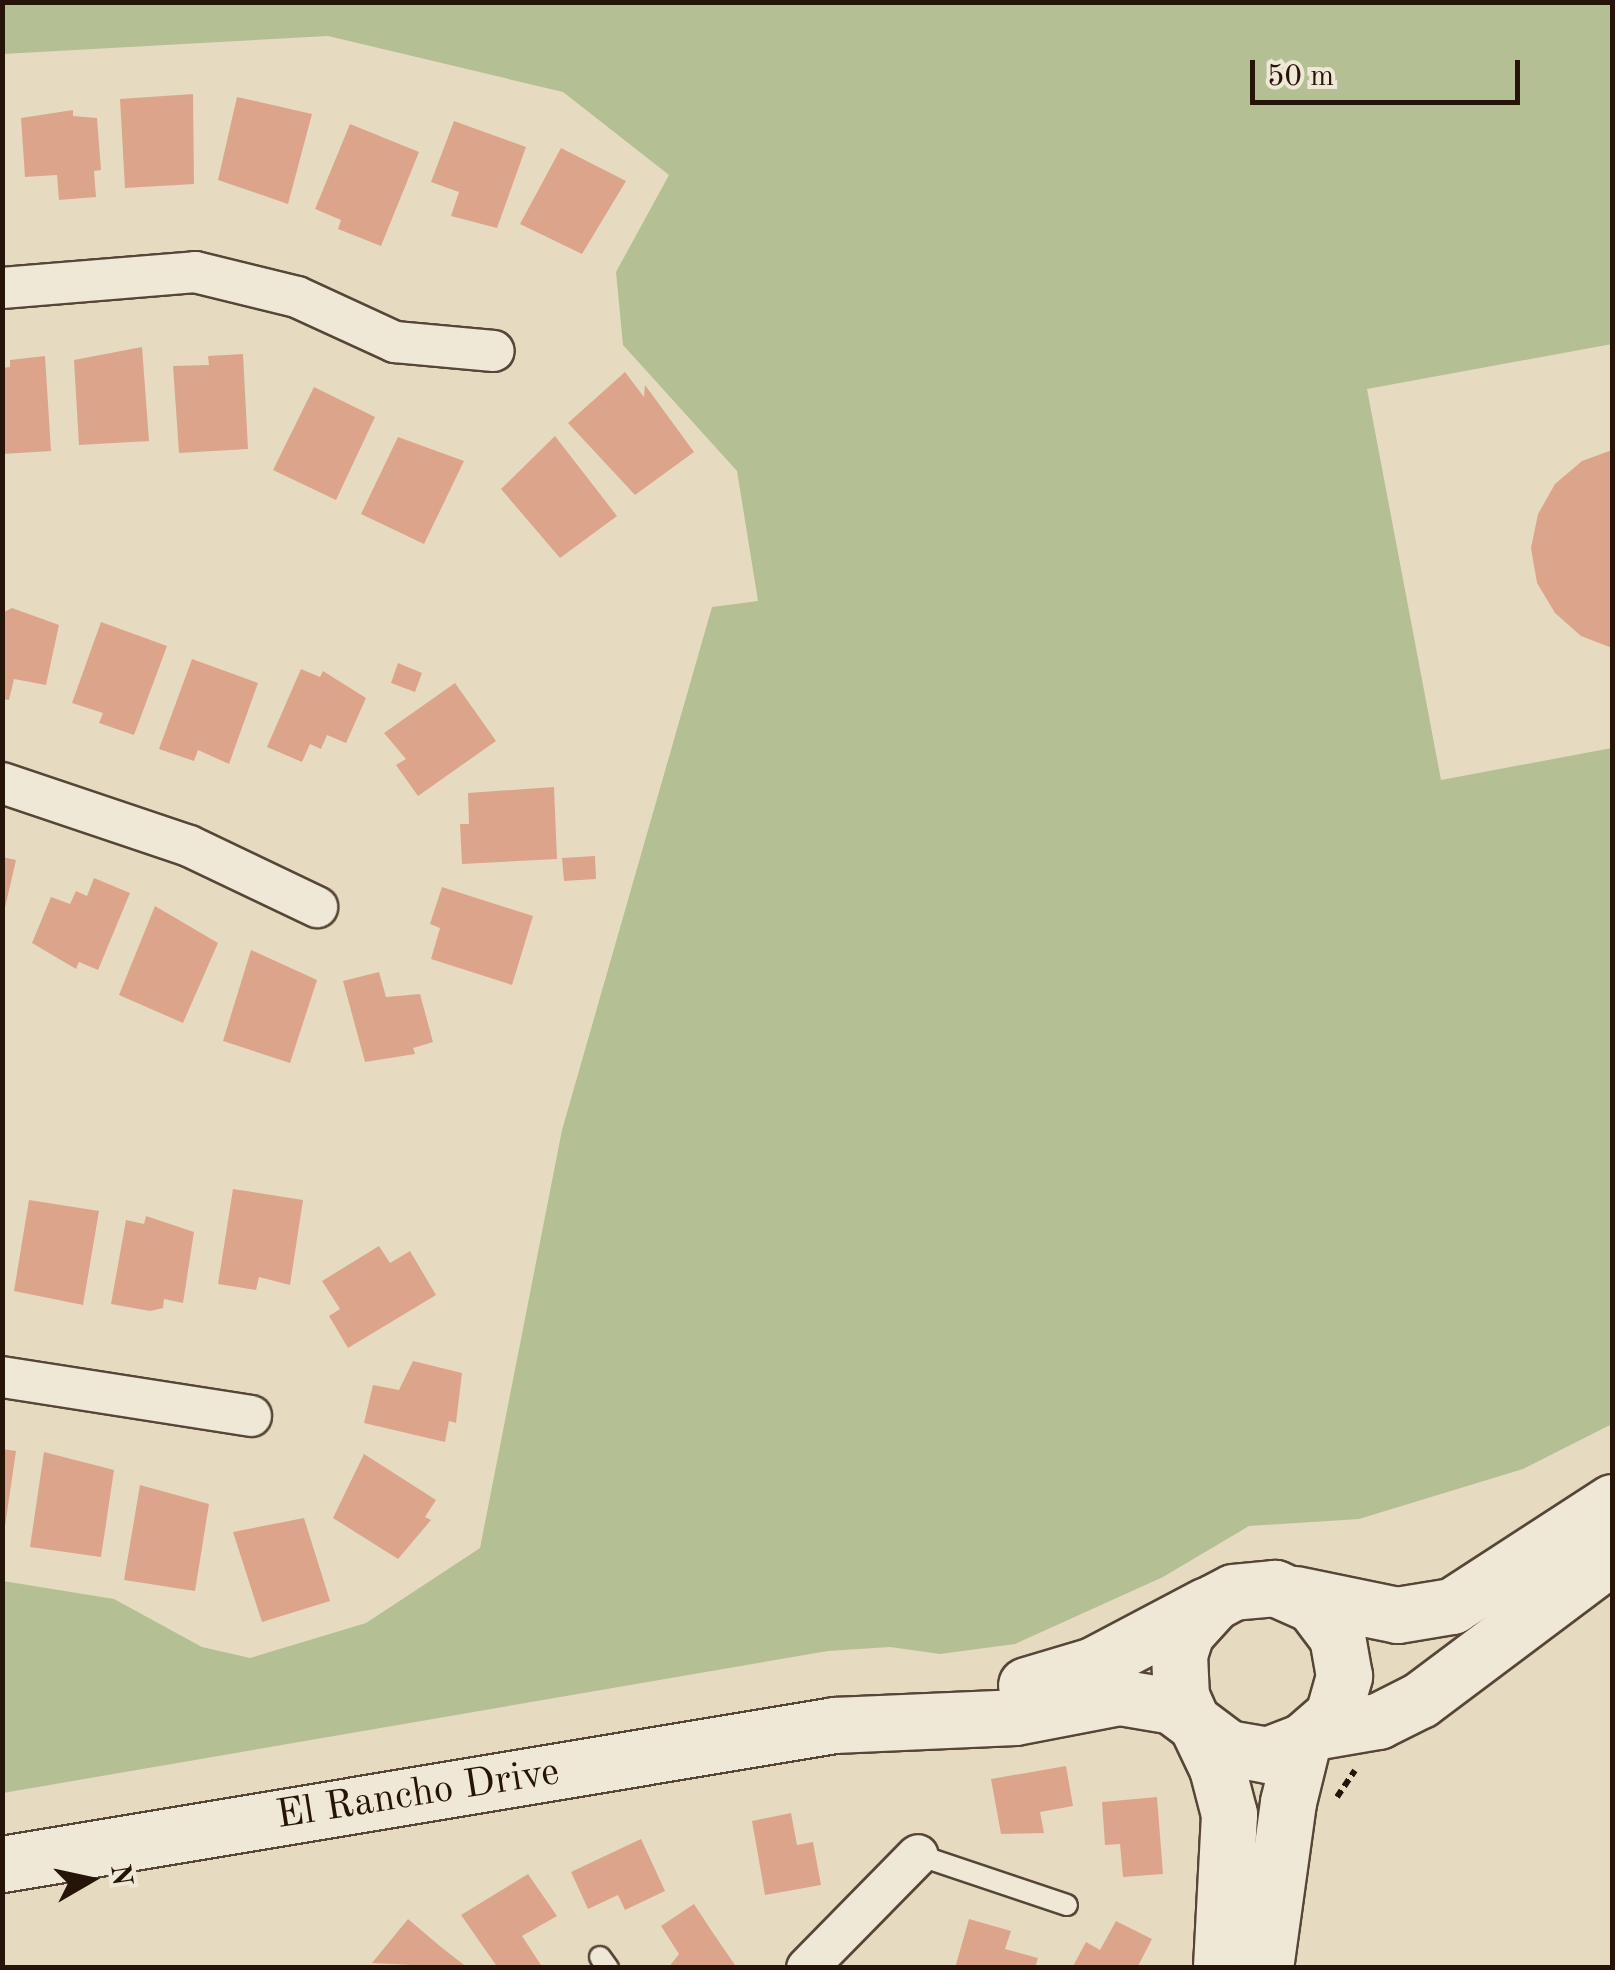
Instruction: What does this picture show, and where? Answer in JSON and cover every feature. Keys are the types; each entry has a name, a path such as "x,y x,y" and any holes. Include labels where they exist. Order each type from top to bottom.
{"main road":[{"name":"El Rancho Drive","path":"834,1725 900,1702 1018,1687 1074,1672 1214,1602 1254,1587 1397,1615 1452,1606 1612,1502"},
{"name":"El Rancho Drive","path":"2,1864 834,1725 1015,1717 1120,1698 1153,1700 1247,1754 1286,1751 1341,1738 1430,1694 1528,1613 1612,1556"},
{"path":"1279,1856 1341,1738 1343,1656 1326,1620 1295,1594"},
{"path":"1214,1602 1186,1633 1179,1654 1181,1696 1218,1768 1228,1814 1220,1968"},
{"path":"1265,1968 1279,1856 1341,1738"}],"street":[{"path":"2,288 195,272 297,297 394,342 494,351"},
{"path":"2,782 189,846 317,907"},
{"path":"2,1377 251,1416"},
{"path":"807,1968 918,1855"}],"lane":[{"path":"918,1855 1066,1905"}],"path":[{"path":"1330,1810 1341,1738"}],"green space":[{"path":"3,2 1612,3 1612,344 1367,389 1441,780 1612,748 1612,1424 1523,1469 1359,1519 1249,1526 1163,1577 1015,1644 940,1654 890,1647 828,1651 3,1793 3,1581 114,1599 202,1647 250,1658 366,1623 480,1548 562,1130 712,607 758,601 737,471 623,345 616,272 669,175 563,92 328,36 3,54"}],"building":[{"path":"193,94 194,184 125,188 120,99"},
{"path":"237,97 312,114 288,204 218,180"},
{"path":"73,110 73,116 97,118 101,170 94,171 96,197 59,200 57,175 25,177 21,118"},
{"path":"454,121 526,147 497,228 451,216 459,192 431,182"},
{"path":"350,124 419,152 381,246 338,229 341,220 315,209"},
{"path":"561,148 626,181 582,254 520,224"},
{"path":"142,347 149,441 79,445 74,360"},
{"path":"243,354 248,449 179,453 173,366 209,365 208,356"},
{"path":"45,356 51,451 2,454 2,368 10,367 10,360"},
{"path":"625,372 644,397 645,385 694,452 635,495 568,423"},
{"path":"314,387 375,417 336,500 273,470"},
{"path":"555,436 617,516 560,558 501,489"},
{"path":"398,437 464,461 424,544 361,514"},
{"path":"1612,450 1612,648 1581,636 1555,613 1537,583 1531,548 1538,514 1555,484 1582,461"},
{"path":"12,608 59,625 46,685 14,679 9,700 2,699 2,613"},
{"path":"101,622 167,646 134,735 99,723 103,713 72,703"},
{"path":"192,659 258,683 229,764 198,750 194,761 159,749"},
{"path":"398,663 422,673 415,692 391,683"},
{"path":"301,669 320,677 323,671 366,698 346,743 327,735 321,749 310,744 302,762 267,747"},
{"path":"455,683 496,741 418,796 396,765 406,759 384,733"},
{"path":"554,787 557,859 462,864 460,824 469,824 468,793"},
{"path":"595,856 596,879 564,881 562,858"},
{"path":"2,857 16,860 4,912 2,911"},
{"path":"94,878 130,893 98,970 79,962 76,969 32,943 51,897 70,904 76,891 87,896"},
{"path":"442,887 533,916 512,985 431,959 440,928 430,924"},
{"path":"155,906 218,943 183,1023 119,995"},
{"path":"251,950 317,980 290,1063 223,1041"},
{"path":"379,972 386,997 420,994 433,1042 413,1048 415,1054 365,1062 343,981"},
{"path":"233,1189 303,1200 290,1285 259,1277 256,1290 218,1284"},
{"path":"29,1200 99,1211 83,1305 14,1291"},
{"path":"146,1216 194,1232 183,1303 164,1299 163,1308 150,1311 111,1304 126,1220 144,1224"},
{"path":"379,1246 390,1263 410,1251 436,1295 348,1348 329,1316 340,1309 322,1281"},
{"path":"413,1361 462,1373 456,1423 449,1421 445,1442 364,1423 373,1385 399,1390"},
{"path":"2,1449 16,1451 5,1526 2,1526"},
{"path":"44,1452 114,1470 101,1557 30,1547"},
{"path":"364,1454 436,1500 425,1517 431,1520 398,1559 333,1518"},
{"path":"140,1485 209,1504 195,1591 124,1580"},
{"path":"304,1518 330,1601 262,1622 233,1532"},
{"path":"1066,1766 1073,1806 1040,1812 1044,1833 1001,1834 991,1779"},
{"path":"1157,1797 1163,1874 1123,1877 1120,1844 1105,1845 1102,1802"},
{"path":"791,1813 797,1845 813,1842 821,1885 765,1895 752,1821"},
{"path":"641,1839 665,1891 625,1910 618,1895 588,1909 571,1872"},
{"path":"528,1874 557,1916 522,1936 541,1965 498,1968 461,1915"},
{"path":"694,1904 737,1968 668,1968 679,1954 661,1926"},
{"path":"408,1919 441,1947 468,1968 372,1963"},
{"path":"969,1919 1011,1931 1005,1949 1038,1958 1035,1968 955,1968"},
{"path":"1116,1921 1152,1939 1137,1968 1072,1968 1086,1942 1100,1950"}]}
